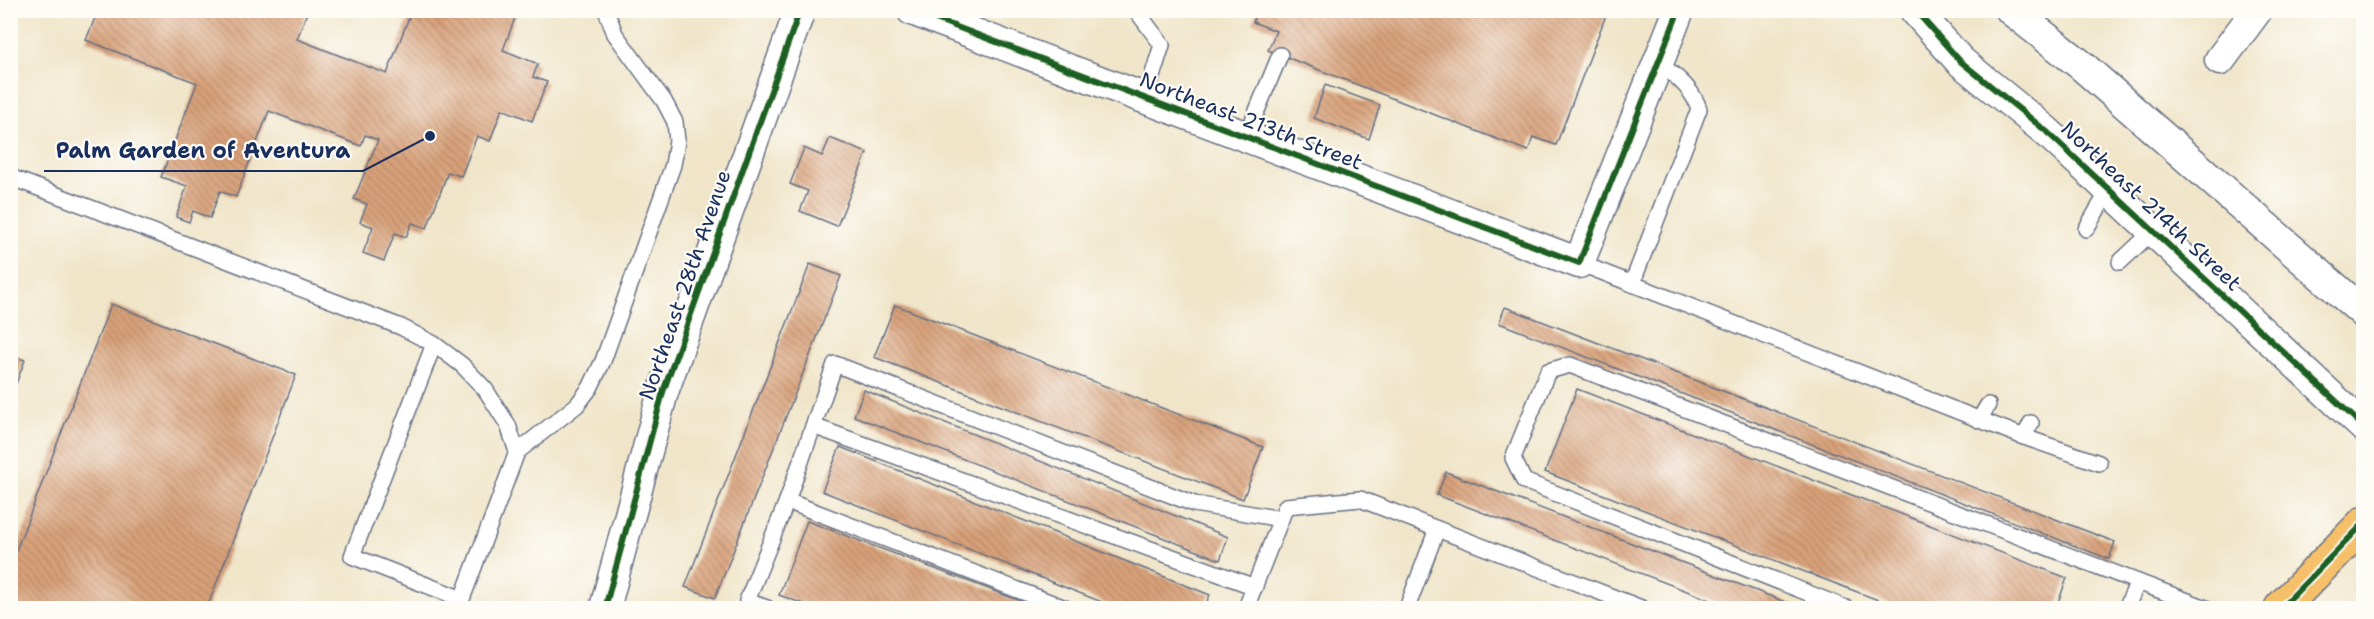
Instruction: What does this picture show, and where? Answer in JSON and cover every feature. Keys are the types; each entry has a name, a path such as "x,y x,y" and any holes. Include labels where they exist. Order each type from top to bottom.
{"main road":[{"path":"2281,609 2364,523"}],"street":[{"name":"Northeast 28th Avenue","path":"605,609 663,392 800,10"},
{"name":"Northeast 213th Street","path":"912,10 1579,263"},
{"path":"1579,263 1679,10"},
{"name":"Northeast 214th Street","path":"1915,10 1960,61 2046,131 2364,427"},
{"path":"2011,10 2080,65 2364,313"},
{"path":"2220,60 2257,10"}],"lane":[{"path":"434,344 352,556 462,599 517,452 577,405 590,388 603,361 673,165 677,141 675,122 664,101 615,34 606,10"},
{"path":"1136,10 1162,45 1144,99"},
{"path":"1246,137 1280,55"},
{"path":"1632,284 1699,109 1695,95 1671,71 1659,64"},
{"path":"10,177 365,312 434,344 462,365 485,389 508,425 517,452"},
{"path":"2086,229 2109,190"},
{"path":"2120,262 2152,231"},
{"path":"1579,263 2024,437 2099,463"},
{"path":"767,609 747,601 787,501 834,364 1194,504 1281,519"},
{"path":"1846,609 1524,481 1513,458 1548,371 1570,365 2206,609"},
{"path":"1980,420 1988,405"},
{"path":"2024,437 2031,423"},
{"path":"813,426 1255,586"},
{"path":"1246,609 1287,506 1360,499 1641,609"},
{"path":"787,501 1065,609"},
{"path":"1407,609 1437,529"},
{"path":"2126,609 2138,582"}],"building":[{"path":"90,10 308,10 297,39 387,74 411,12 408,10 518,10 503,50 538,64 533,77 547,82 532,121 502,109 490,141 477,136 461,176 448,172 427,228 412,223 406,237 395,233 384,261 363,253 373,227 360,222 367,204 354,199 378,140 365,135 361,146 269,111 236,197 220,191 210,218 193,211 189,222 176,217 187,186 161,177 197,83 86,40 97,13"},
{"path":"1257,10 1608,10 1556,145 1533,137 1528,151 1268,50 1276,31 1253,22"},
{"path":"1325,85 1380,105 1369,139 1314,118"},
{"path":"830,138 867,153 837,226 800,211 808,191 790,184 804,148 822,156"},
{"path":"810,264 841,276 715,598 685,587"},
{"path":"111,304 296,375 207,608 10,608 10,566"},
{"path":"895,305 1263,447 1243,499 874,357"},
{"path":"1505,307 2115,542 2109,559 1499,323"},
{"path":"10,355 25,360 11,397 10,397"},
{"path":"1577,389 2067,578 2056,608 1899,608 1545,472"},
{"path":"864,390 1228,537 1220,560 854,416"},
{"path":"840,447 1210,595 1204,608 1117,608 822,491"},
{"path":"1446,472 1801,608 1731,608 1437,495"},
{"path":"807,521 1039,608 815,608 779,595"}],"cycle path":[{"path":"605,608 663,392 800,10"},
{"path":"912,10 1579,263 1679,10"},
{"path":"1915,10 1960,61 2046,131 2364,427"},
{"path":"2281,608 2364,523"}],"place":[{"name":"Palm Garden of Aventura","path":"430,136"}]}
